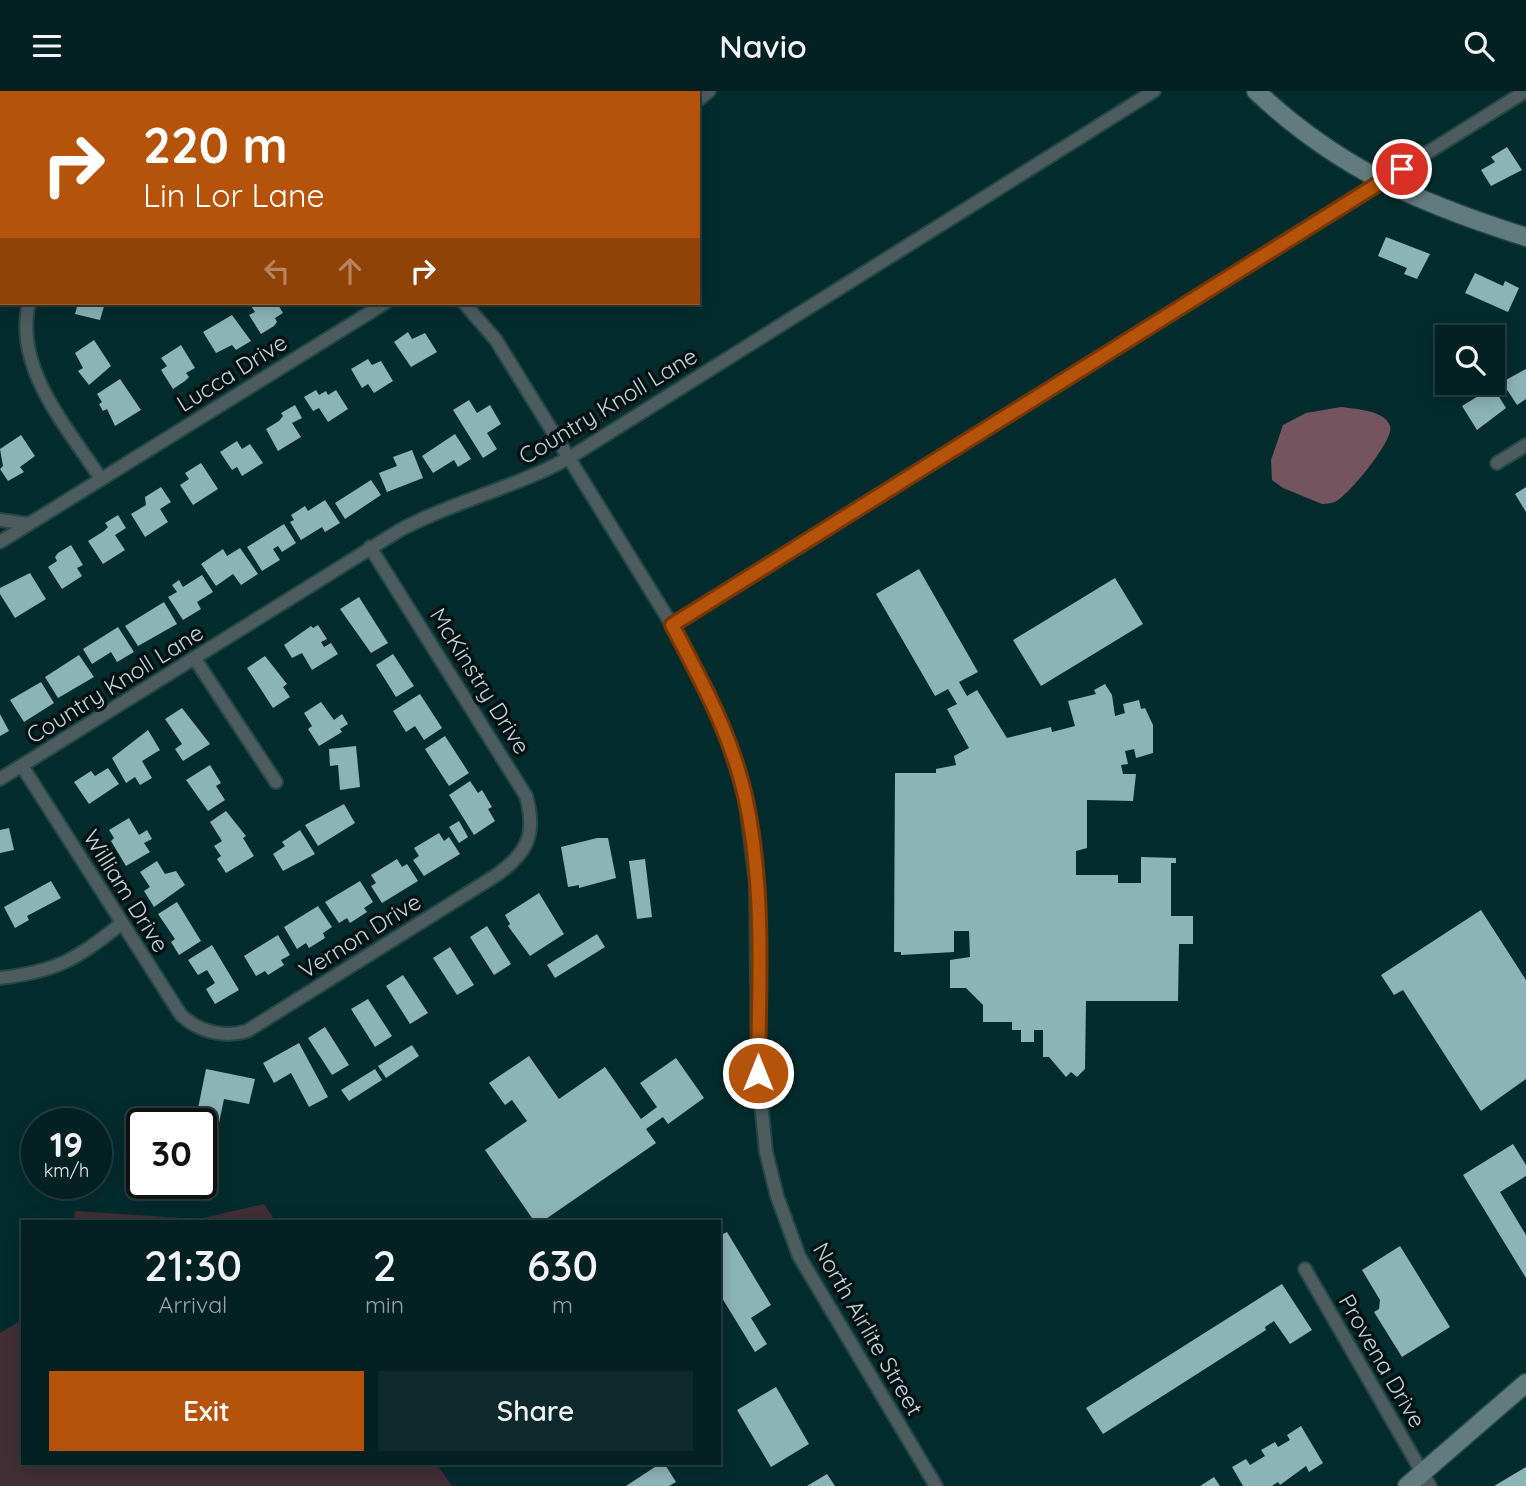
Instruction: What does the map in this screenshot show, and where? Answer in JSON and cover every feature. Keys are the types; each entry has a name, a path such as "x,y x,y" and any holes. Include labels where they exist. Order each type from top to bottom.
{"street":[{"name":"Country Knoll Lane","path":"0,779 370,547 431,513 530,479 569,458 1154,91"},
{"path":"1256,91 1352,167 1448,212 1526,237"},
{"path":"672,625 1526,91"},
{"path":"29,305 27,335 32,361 46,395 101,479"},
{"name":"Lucca Drive","path":"0,542 382,305"},
{"name":"North Airlite Street","path":"466,305 496,340 672,625 709,694 745,797 756,882 758,1073 766,1152 777,1196 799,1256 936,1486"},
{"path":"1497,463 1526,445"},
{"path":"0,520 29,524"},
{"name":"McKinstry Drive","path":"370,547 518,780 526,796 532,823 526,844"},
{"path":"195,659 276,782"},
{"name":"William Drive","path":"22,767 181,1015 204,1029"},
{"name":"Vernon Drive","path":"204,1029 229,1035 247,1031 495,876 514,862 526,844"},
{"path":"0,978 47,971 63,964 121,924"},
{"name":"Provena Drive","path":"1305,1269 1427,1480"},
{"path":"1407,1486 1427,1480 1526,1383"}],"shaded area":[{"path":"1341,407 1376,413 1390,426 1386,442 1352,487 1338,500 1322,504 1283,488 1272,480 1271,460 1283,425 1306,413"},
{"path":"264,1204 274,1220 74,1220 75,1211 199,1219"},
{"path":"21,1320 21,1465 437,1465 452,1486 0,1486 0,1333"}],"building":[{"path":"1507,147 1522,170 1491,186 1481,170 1495,162 1491,157"},
{"path":"1386,237 1430,254 1417,279 1404,274 1407,268 1378,256"},
{"path":"1475,273 1503,286 1505,281 1519,288 1508,312 1465,293"},
{"path":"77,305 104,305 100,320 75,314"},
{"path":"250,305 278,305 283,313 275,318 277,322 274,326 261,334 249,315 255,312"},
{"path":"232,315 251,341 236,350 232,345 216,353 203,332"},
{"path":"408,332 412,339 425,333 437,352 411,367 394,342"},
{"path":"94,340 111,366 89,385 78,371 83,368 75,353"},
{"path":"181,345 195,368 186,373 189,377 173,389 161,370 167,366 161,358"},
{"path":"368,359 372,365 381,361 393,381 374,393 368,384 362,388 351,369"},
{"path":"1526,369 1526,399 1517,405 1505,387 1505,380"},
{"path":"120,379 141,410 115,426 107,409 103,411 99,404 102,402 97,394"},
{"path":"316,390 319,395 326,391 328,395 336,390 348,409 328,422 319,408 313,411 304,397"},
{"path":"1480,395 1498,395 1506,408 1477,430 1462,406"},
{"path":"469,400 477,413 490,405 501,424 487,433 497,449 483,458 453,410"},
{"path":"295,405 302,418 292,423 301,437 278,451 266,429 279,421 283,416 281,413"},
{"path":"455,434 471,459 458,467 454,460 433,473 422,456"},
{"path":"21,435 35,456 20,467 24,472 8,481 0,469 3,466 0,449"},
{"path":"237,441 242,449 250,444 263,463 242,476 237,467 232,470 220,452"},
{"path":"412,450 423,478 387,492 379,473 397,466 393,457"},
{"path":"201,463 218,489 193,505 180,485 189,479 185,473"},
{"path":"371,480 381,495 345,519 335,503"},
{"path":"161,487 171,502 160,509 168,522 145,537 131,514 146,505 145,497"},
{"path":"1526,487 1526,512 1515,494"},
{"path":"325,500 340,523 325,532 322,527 301,540 290,522 294,520 291,515 305,506 308,511"},
{"path":"118,515 126,528 115,535 125,550 103,564 88,541 104,531 108,527 105,523"},
{"path":"284,524 296,543 282,552 278,546 273,549 280,560 262,571 247,547"},
{"path":"71,545 83,565 77,568 82,576 62,589 48,567 57,561 55,557 58,553"},
{"path":"240,548 258,574 241,585 233,574 216,586 201,564 223,549 227,556"},
{"path":"919,569 978,672 959,682 967,696 977,690 1007,738 1051,727 1052,732 1075,726 1068,701 1096,694 1094,690 1105,684 1112,695 1115,716 1125,713 1123,704 1139,700 1141,709 1145,708 1153,725 1153,753 1136,758 1134,749 1125,751 1128,764 1121,765 1123,774 1136,774 1133,801 1087,800 1087,848 1076,851 1076,875 1118,875 1118,883 1141,883 1141,857 1176,858 1176,863 1171,863 1171,916 1193,916 1193,944 1179,944 1178,1001 1086,1001 1085,1069 1077,1077 1071,1072 1066,1077 1049,1057 1043,1057 1043,1030 1034,1030 1034,1042 1021,1042 1021,1030 1012,1030 1012,1022 983,1022 983,1005 966,988 950,988 950,960 970,957 969,931 954,931 954,952 901,955 901,952 894,952 895,773 936,773 936,769 956,765 954,756 969,748 947,709 957,704 948,689 935,696 876,594"},
{"path":"30,573 46,599 15,618 0,594 0,588"},
{"path":"202,575 213,592 197,602 201,609 183,620 168,597 177,592 172,585 179,580 183,587"},
{"path":"1115,578 1143,624 1041,686 1013,640"},
{"path":"359,597 388,643 371,653 340,609"},
{"path":"164,602 177,624 138,646 125,626"},
{"path":"318,625 327,639 321,642 324,647 331,643 338,654 312,670 302,653 292,658 284,645 311,626 313,628"},
{"path":"118,627 134,652 117,662 111,652 92,664 83,649"},
{"path":"393,654 414,686 396,697 376,665"},
{"path":"79,655 94,677 58,698 45,677"},
{"path":"265,656 287,684 283,687 290,697 273,708 247,668"},
{"path":"41,682 54,703 24,722 10,700"},
{"path":"420,694 442,728 424,740 415,726 406,732 393,711"},
{"path":"321,702 334,720 342,714 348,724 340,729 342,732 319,746 308,729 312,726 304,713"},
{"path":"182,708 210,744 183,761 175,749 182,744 165,719"},
{"path":"0,714 9,731 0,736"},
{"path":"148,730 160,750 142,761 152,778 140,785 135,777 126,783 112,758"},
{"path":"445,736 469,773 449,786 425,749"},
{"path":"356,746 360,787 340,790 338,765 330,766 329,749"},
{"path":"210,765 221,783 216,786 225,800 208,811 186,780"},
{"path":"108,768 119,784 89,804 74,782 91,771 95,776"},
{"path":"470,781 478,793 482,790 492,807 488,809 495,821 474,835 449,795"},
{"path":"344,804 355,823 318,846 305,825"},
{"path":"226,811 246,836 243,838 254,856 226,873 217,859 221,856 214,846 222,841 210,822"},
{"path":"129,818 139,835 147,830 152,839 144,843 150,852 126,866 111,841 114,838 109,830"},
{"path":"459,821 468,837 459,843 449,827"},
{"path":"9,828 14,850 0,853 0,830"},
{"path":"300,830 315,854 283,871 273,854 285,846 282,842"},
{"path":"439,833 444,841 449,837 460,854 424,876 413,860 419,856 414,848"},
{"path":"608,838 616,878 579,888 579,885 568,887 561,847"},
{"path":"397,859 402,867 407,864 418,881 382,903 371,886 376,883 371,875"},
{"path":"645,859 652,917 637,919 629,861"},
{"path":"157,861 165,874 176,871 185,885 154,907 144,891 150,887 140,872"},
{"path":"51,881 61,898 27,916 29,920 15,928 4,907"},
{"path":"360,881 373,902 364,908 367,912 350,923 347,918 339,923 325,902"},
{"path":"539,893 564,934 530,956 508,926 510,924 505,915"},
{"path":"177,902 201,941 179,955 171,942 175,939 158,914"},
{"path":"318,906 332,927 323,933 325,938 309,948 306,943 297,949 284,927"},
{"path":"1481,910 1526,980 1526,1079 1481,1111 1403,990 1394,995 1381,975"},
{"path":"487,926 511,964 494,975 470,937"},
{"path":"597,934 605,947 555,978 547,965"},
{"path":"278,935 290,955 281,960 284,965 268,975 265,971 256,976 244,956"},
{"path":"212,945 239,990 215,1004 206,989 215,983 207,970 198,975 188,960"},
{"path":"450,947 474,985 457,995 433,958"},
{"path":"403,975 428,1013 410,1024 386,986"},
{"path":"368,999 392,1036 375,1047 351,1009"},
{"path":"325,1027 349,1065 332,1075 308,1038"},
{"path":"299,1043 328,1097 309,1107 291,1073 274,1083 263,1063"},
{"path":"412,1045 419,1056 386,1078 378,1066"},
{"path":"529,1056 559,1099 605,1067 641,1119 657,1107 640,1083 676,1058 704,1098 668,1124 663,1117 646,1129 656,1143 544,1220 533,1220 485,1150 527,1121 512,1100 505,1105 489,1083"},
{"path":"206,1069 255,1079 249,1104 224,1099 217,1133 217,1108 198,1108"},
{"path":"375,1069 382,1080 349,1101 341,1090"},
{"path":"1513,1144 1526,1165 1526,1176 1500,1192 1526,1235 1526,1278 1463,1175"},
{"path":"727,1232 771,1305 751,1318 767,1344 755,1352 721,1296 721,1235"},
{"path":"1400,1246 1450,1327 1402,1357 1374,1312 1379,1309 1380,1300 1362,1270"},
{"path":"1282,1284 1312,1330 1290,1344 1274,1321 1265,1327 1266,1330 1103,1434 1086,1408"},
{"path":"776,1387 809,1444 771,1467 737,1410"},
{"path":"1301,1426 1323,1463 1309,1472 1306,1466 1280,1485 1278,1482 1272,1486 1243,1486 1232,1467 1246,1459 1250,1465 1265,1456 1261,1450 1275,1442 1278,1447 1290,1440 1287,1435"},
{"path":"658,1465 665,1465 676,1482 669,1486 626,1486"},
{"path":"1526,1467 1526,1486 1494,1486"},
{"path":"827,1474 835,1486 807,1486"},
{"path":"1214,1477 1220,1486 1200,1486"}],"route":[{"path":"758,1073 759,953 756,882 745,797 709,694 672,625 1260,255 1402,169"}]}
